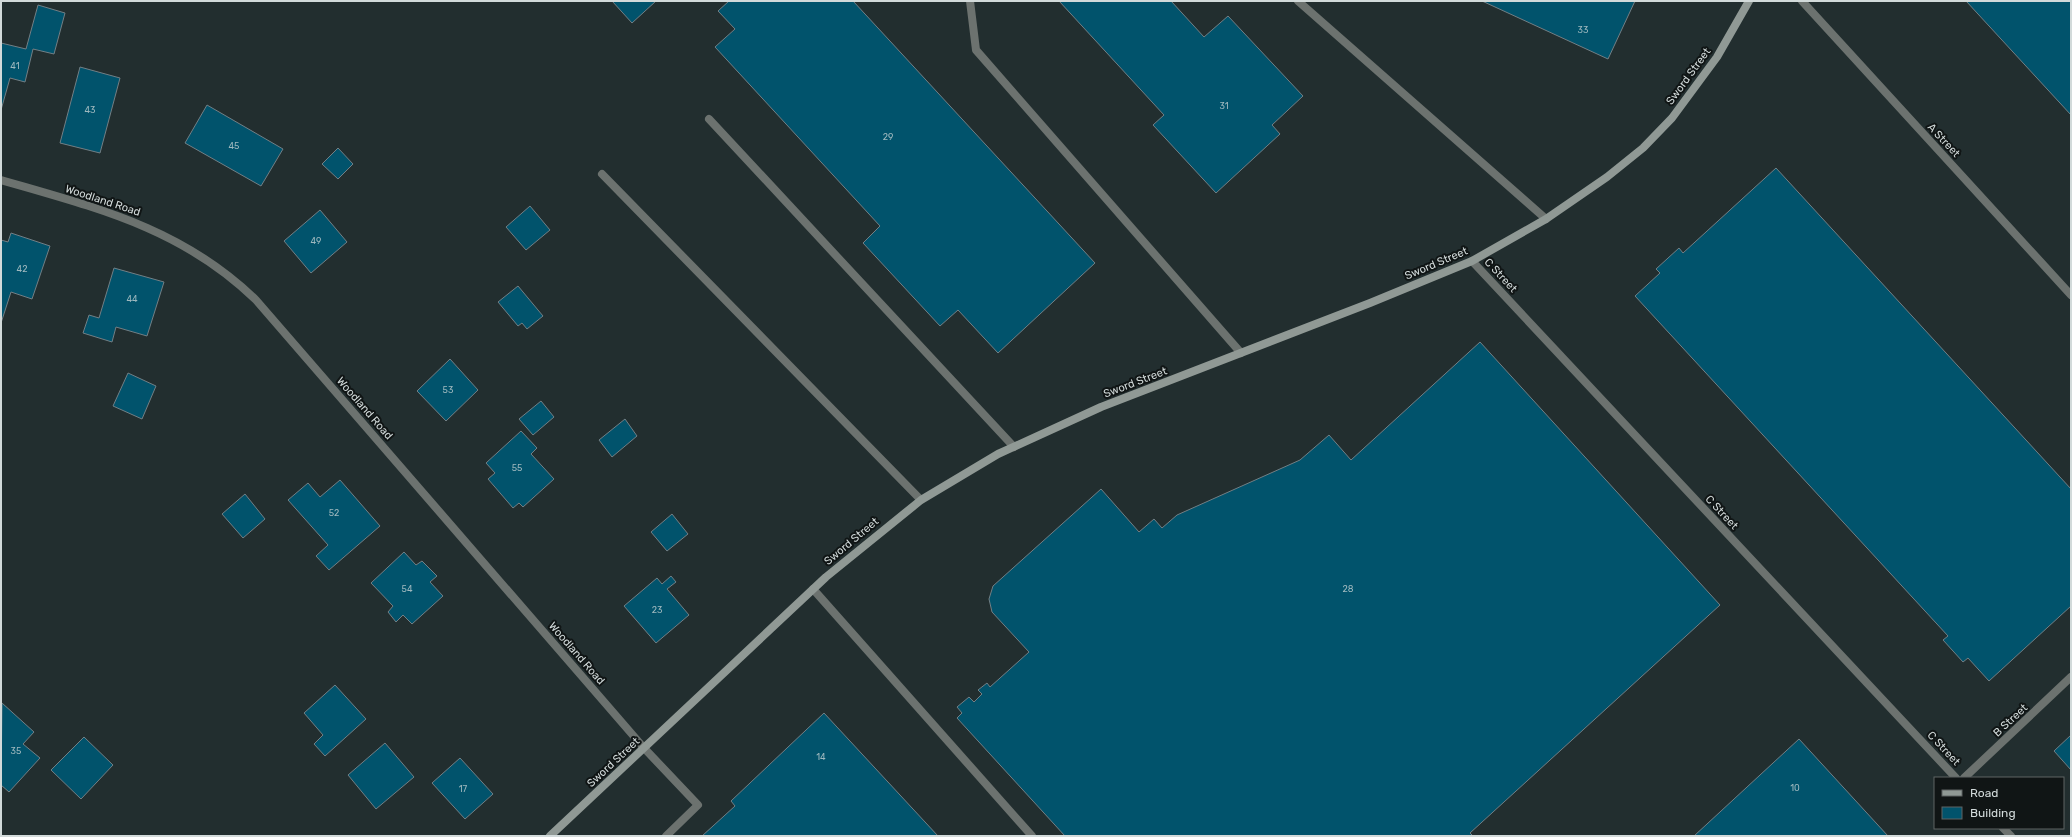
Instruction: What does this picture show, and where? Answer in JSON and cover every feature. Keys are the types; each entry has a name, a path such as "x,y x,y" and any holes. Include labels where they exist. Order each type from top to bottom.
{"street":[{"path":"970,1 976,50 1241,353"},
{"path":"1298,1 1546,219"},
{"name":"Sword Street","path":"550,836 813,589 873,537 921,500 998,454 1101,407 1370,303 1472,261 1546,219 1607,177 1643,148 1672,118 1717,57 1749,1"},
{"name":"A Street","path":"1802,1 2071,295"},
{"path":"709,119 1014,447"},
{"path":"602,174 921,500"},
{"name":"Woodland Road","path":"1,180 134,221 200,255 240,284 256,300 644,748 698,805 666,836"},
{"name":"C Street","path":"1472,261 1955,777"},
{"path":"813,589 1032,836"},
{"name":"B Street","path":"1965,777 2071,677"}],"building":[{"path":"612,1 656,1 632,23"},
{"path":"729,1 853,1 1095,263 998,353 958,310 940,326 863,243 880,226 715,47 735,29 718,11"},
{"path":"1059,1 1171,1 1204,37 1228,16 1303,96 1272,125 1280,134 1216,193 1153,125 1164,115"},
{"path":"1482,1 1635,1 1608,59"},
{"path":"1966,1 2071,1 2071,115"},
{"path":"38,5 65,13 54,54 33,49 25,82 10,78 1,110 1,43 26,49"},
{"path":"80,67 120,78 100,153 60,143"},
{"path":"207,105 283,149 261,186 185,143"},
{"path":"338,148 353,164 338,179 322,164"},
{"path":"1776,168 2071,489 2071,606 1989,681 1968,658 1963,662 1943,640 1948,636 1635,296 1660,273 1656,269 1679,248 1683,253"},
{"path":"530,206 550,230 526,250 506,227"},
{"path":"320,210 347,242 311,273 284,241"},
{"path":"11,233 50,246 32,299 11,292 1,323 1,240 8,242"},
{"path":"114,268 164,282 147,336 116,327 112,342 83,333 89,315 99,318"},
{"path":"518,286 543,316 527,329 522,323 518,326 498,302"},
{"path":"1480,342 1720,605 1470,833 1473,836 1065,836 957,718 962,713 957,707 969,697 974,702 982,694 978,690 987,683 990,687 1029,652 992,612 989,599 993,586 1101,489 1139,532 1154,519 1162,528 1177,515 1300,460 1329,435 1351,460"},
{"path":"450,359 478,390 446,421 417,391"},
{"path":"128,373 156,386 142,419 113,406"},
{"path":"541,401 554,417 533,435 519,419"},
{"path":"625,419 637,436 612,457 599,440"},
{"path":"521,431 537,448 531,454 554,479 523,507 519,503 513,508 488,479 495,473 486,463"},
{"path":"340,480 380,526 329,570 316,556 328,545 288,500 308,483 320,497"},
{"path":"245,494 265,519 243,538 222,514"},
{"path":"672,514 688,534 667,551 651,532"},
{"path":"404,552 416,565 422,561 437,576 430,582 443,596 412,624 403,615 396,622 388,612 393,606 371,583"},
{"path":"671,576 676,582 667,589 689,615 656,643 624,606 657,578 662,584"},
{"path":"335,685 366,719 325,756 314,744 323,735 304,713"},
{"path":"2,703 34,732 23,744 40,758 9,792 1,785"},
{"path":"824,713 938,836 702,836 735,806 731,801"},
{"path":"2071,735 2071,770 2054,751"},
{"path":"84,737 113,765 81,799 51,770"},
{"path":"1799,739 1888,836 1694,836"},
{"path":"385,743 414,777 376,809 348,775"},
{"path":"460,758 493,794 465,819 432,783"}]}
